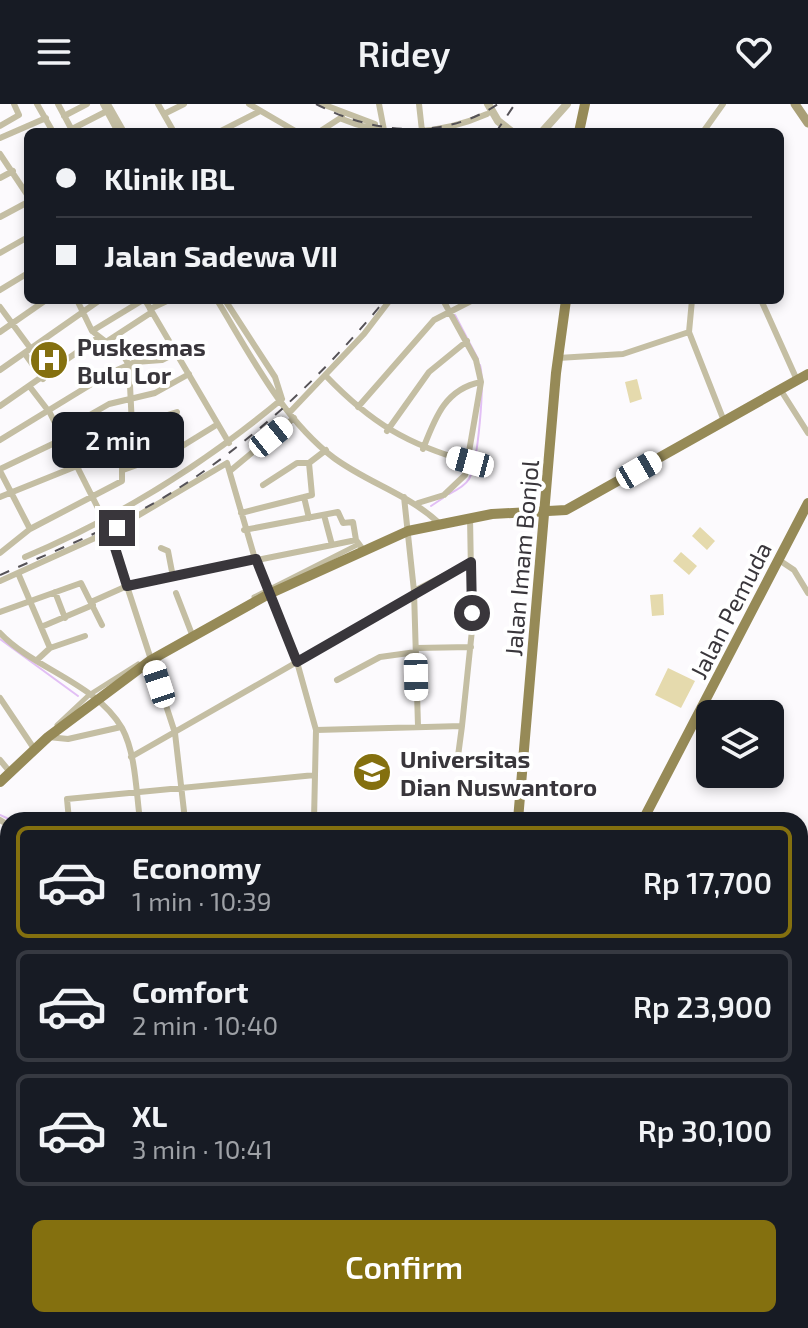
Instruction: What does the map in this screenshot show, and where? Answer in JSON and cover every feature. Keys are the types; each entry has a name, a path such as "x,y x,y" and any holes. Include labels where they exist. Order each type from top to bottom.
{"main road":[{"path":"580,128 588,104"},
{"path":"586,128 588,104"},
{"path":"795,104 808,123"},
{"name":"Jalan Imam Bonjol","path":"519,812 558,358 565,304"},
{"path":"3,770 48,737 92,698 150,658 360,545 470,517 545,514 566,510 808,374"},
{"name":"Jalan Pemuda","path":"647,812 808,503"}],"street":[{"path":"0,126 19,115 14,104"},
{"path":"37,104 51,128"},
{"path":"58,104 71,128"},
{"path":"64,116 87,104"},
{"path":"158,104 172,128"},
{"path":"164,114 184,104"},
{"path":"249,104 290,128"},
{"path":"322,104 330,106 342,117 384,128 379,104"},
{"path":"419,104 421,128"},
{"path":"482,104 507,128"},
{"path":"546,128 567,104"},
{"path":"705,128 723,104"},
{"path":"77,128 107,107 119,128"},
{"path":"449,128 488,109"},
{"path":"488,109 500,128"},
{"path":"227,128 260,111"},
{"path":"325,128 342,117"},
{"path":"0,138 46,118"},
{"path":"708,123 710,128"},
{"path":"0,154 24,191"},
{"path":"0,178 13,171"},
{"path":"18,178 24,174"},
{"path":"0,217 24,202"},
{"path":"0,253 24,239"},
{"path":"0,290 24,275"},
{"path":"0,332 40,304"},
{"path":"0,553 30,529 121,482 122,456 132,426 129,365 123,355 92,331 79,304"},
{"path":"0,370 94,304"},
{"path":"92,331 137,304"},
{"path":"147,304 229,443"},
{"path":"106,342 162,304"},
{"path":"220,304 271,380 277,398 282,399 292,415 326,450 365,478 418,503 439,523"},
{"path":"226,304 230,315"},
{"path":"230,471 292,415 387,304"},
{"path":"418,503 432,501 454,488 470,462 481,382 467,341 445,304"},
{"path":"358,407 434,320 464,304"},
{"path":"692,304 689,332 725,421"},
{"path":"763,304 797,380"},
{"path":"0,307 13,324 43,379"},
{"path":"558,358 623,354 689,332"},
{"path":"0,406 43,379 99,337"},
{"path":"387,431 429,372 467,341"},
{"path":"0,440 50,413 79,391 129,365 162,360 176,353"},
{"path":"30,529 0,470 109,404 131,396 155,393 189,374"},
{"path":"326,376 387,431 423,449 470,462"},
{"path":"423,449 434,420 450,396 465,385 481,382"},
{"path":"30,387 50,413 109,530 175,733 184,812"},
{"path":"780,389 808,433"},
{"path":"25,557 104,520 168,484 229,443 282,399"},
{"path":"132,426 177,412"},
{"path":"123,470 171,453 218,424"},
{"path":"263,485 297,463 309,463 326,450"},
{"path":"0,497 77,466 122,456"},
{"path":"0,581 109,530 227,463 244,530 297,662 316,730 314,812"},
{"path":"241,513 304,497 314,491 309,463"},
{"path":"304,497 309,518"},
{"path":"404,497 414,593 418,726"},
{"path":"41,627 127,586 332,545 360,545 352,522 342,522 338,512 244,530"},
{"path":"324,515 332,545"},
{"path":"470,517 471,647 458,756 523,761"},
{"path":"161,548 168,551 173,577"},
{"path":"779,560 794,570 808,593"},
{"path":"131,757 471,562"},
{"path":"18,573 50,648"},
{"path":"0,612 81,583 102,625"},
{"path":"55,592 65,618"},
{"path":"150,658 268,592"},
{"path":"176,593 193,637"},
{"path":"0,633 92,698 121,727 131,757 139,812"},
{"path":"37,660 50,648 85,636"},
{"path":"337,680 380,657 416,650 471,647"},
{"path":"0,698 34,748 92,698"},
{"path":"316,730 462,726"},
{"path":"48,737 68,739 121,727"},
{"path":"68,812 67,799 315,775"}],"shaded area":[{"path":"637,379 642,399 630,403 625,382"},
{"path":"700,527 715,541 707,550 692,536"},
{"path":"681,552 697,566 689,575 673,561"},
{"path":"663,594 664,615 652,616 650,595"},
{"path":"668,668 695,681 681,708 655,695"}],"waterway":[{"path":"455,315 478,359"},
{"path":"449,494 465,484 472,470 481,405 480,365"},
{"path":"431,506 443,498"},
{"path":"0,639 78,696"}],"railway":[{"path":"316,104 361,122 396,128"},
{"path":"431,128 477,116 498,104"},
{"path":"499,128 515,104"},
{"path":"0,575 142,510 224,457 309,384 382,304"}],"place":[{"name":"Puskesmas Bulu Lor","path":"49,360"},
{"name":"Universitas Dian Nuswantoro","path":"372,772"}],"route":[{"path":"117,528 110,532 127,586 256,559 297,662 414,595 414,591 471,562 472,613"}]}
